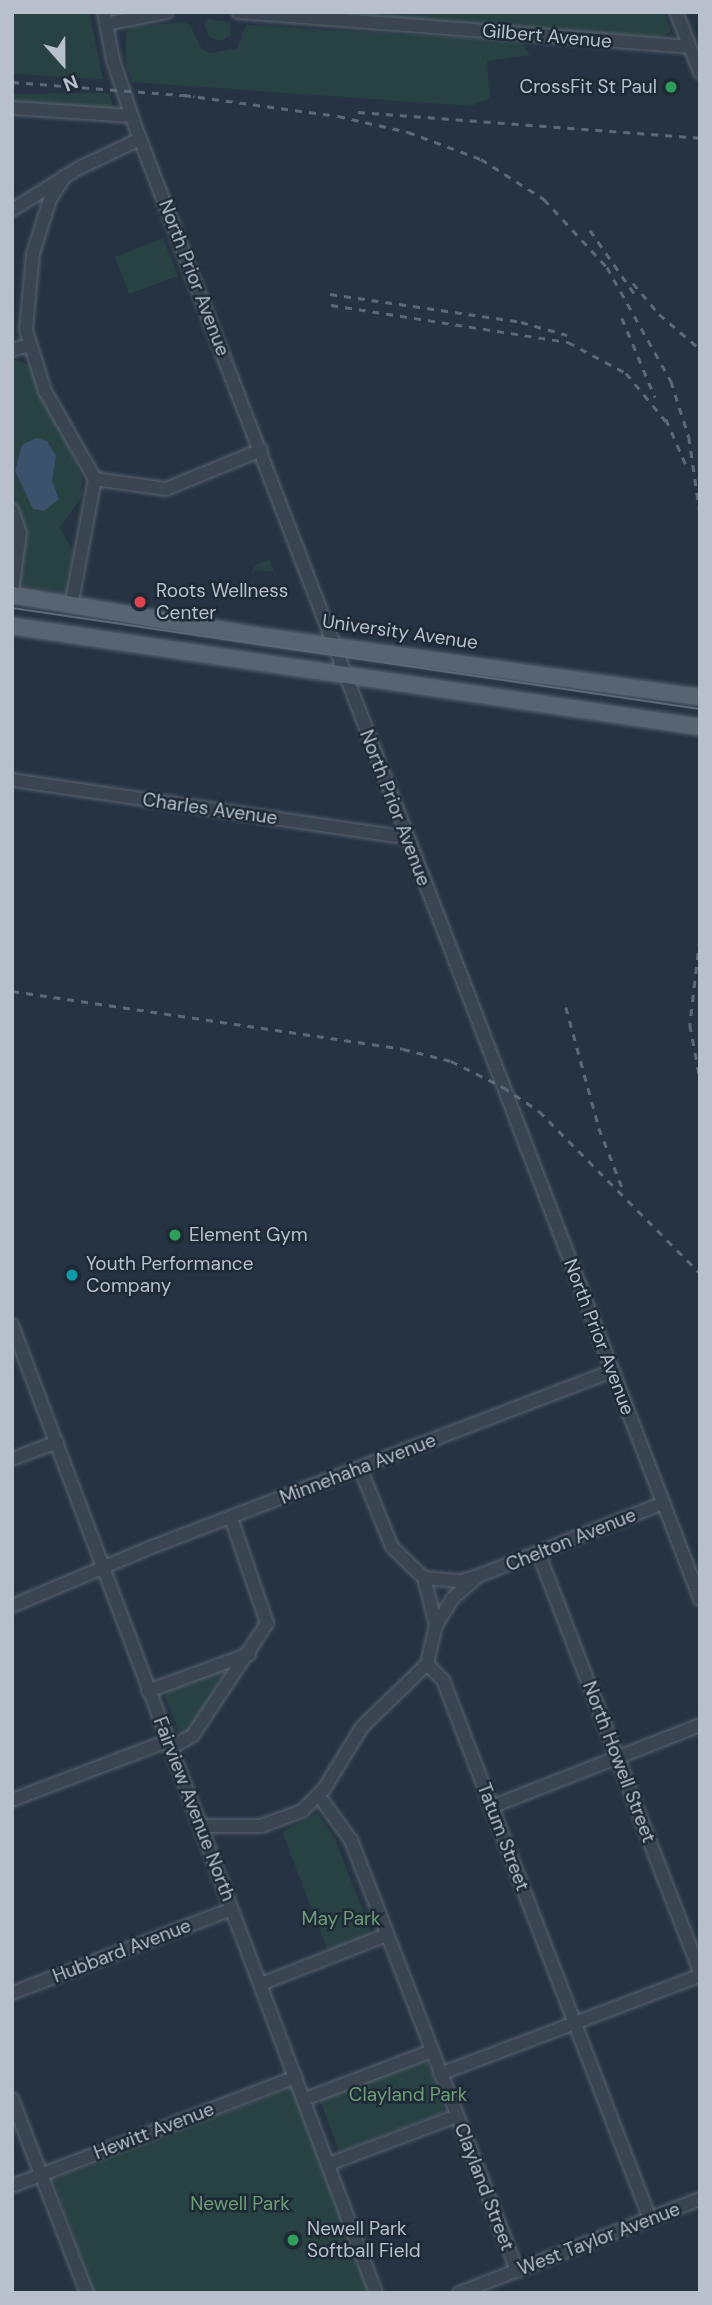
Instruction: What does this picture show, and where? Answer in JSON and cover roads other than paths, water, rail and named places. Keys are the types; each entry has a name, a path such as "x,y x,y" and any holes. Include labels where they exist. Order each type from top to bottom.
{"main road":[{"name":"University Avenue","path":"12,593 71,607 265,638 334,643 700,696"},
{"path":"12,626 700,727"}],"street":[{"path":"105,18 167,12"},
{"name":"Gilbert Avenue","path":"238,12 689,47"},
{"path":"676,12 700,72"},
{"name":"North Prior Avenue","path":"105,18 140,139 700,1599"},
{"path":"12,108 132,116"},
{"path":"15,208 65,176 140,139"},
{"path":"65,176 50,199 27,291 29,345 46,391 95,479 71,607"},
{"path":"15,208 33,211 42,224"},
{"path":"12,350 29,345"},
{"path":"95,479 166,489 261,450"},
{"path":"12,510 20,533 12,593"},
{"name":"Charles Avenue","path":"12,780 408,838"},
{"name":"Fairview Avenue North","path":"12,1325 376,2293"},
{"name":"Minnehaha Avenue","path":"12,1606 103,1568 613,1371"},
{"path":"12,1459 57,1442"},
{"path":"201,1826 277,1824 319,1796 362,1727 427,1664 436,1625 424,1578 392,1547 360,1468"},
{"name":"Chelton Avenue","path":"424,1578 461,1581 478,1576 663,1503"},
{"path":"12,1800 193,1735 265,1632 267,1616 231,1518"},
{"name":"North Howell Street","path":"538,1552 700,1974"},
{"name":"Chelton Avenue","path":"436,1625 453,1598 478,1576"},
{"path":"148,1690 250,1654"},
{"name":"Tatum Street","path":"427,1664 443,1680 650,2219"},
{"path":"491,1807 700,1725"},
{"name":"Clayland Street","path":"319,1796 351,1840 517,2271"},
{"name":"Hubbard Avenue","path":"12,1993 232,1909"},
{"path":"261,1984 387,1935"},
{"path":"440,2074 700,1974"},
{"path":"305,2099 432,2051"},
{"name":"Hewitt Avenue","path":"12,2186 296,2077"},
{"path":"12,2099 87,2293"},
{"path":"329,2164 457,2116"},
{"name":"West Taylor Avenue","path":"459,2293 700,2199"}],"water":[{"path":"36,438 47,441 56,456 52,481 59,499 44,511 33,509 15,471 22,445"}],"tram line":[{"path":"12,608 700,709"}],"railway":[{"path":"12,82 194,96"},
{"path":"184,95 338,116 408,132 481,159 544,199 607,267 671,381 689,437 700,513"},
{"path":"358,112 700,138"},
{"path":"590,230 636,296"},
{"path":"633,283 659,314 700,349"},
{"path":"330,294 521,322 567,335"},
{"path":"331,305 568,342 626,373 670,426"},
{"path":"622,318 655,397"},
{"path":"666,419 687,467"},
{"path":"700,939 690,1025 700,1078"},
{"path":"12,991 403,1049 451,1061 503,1087 539,1111 700,1273"},
{"path":"566,1007 599,1128 622,1187"}],"place":[{"name":"CrossFit St Paul","path":"671,87"},
{"name":"Roots Wellness Center","path":"140,602"},
{"name":"Element Gym","path":"175,1235"},
{"name":"Youth Performance Company","path":"72,1275"},
{"name":"Newell Park Softball Field","path":"293,2240"}],"park label":[{"name":"May Park","path":"341,1919"},
{"name":"Clayland Park","path":"408,2095"},
{"name":"Newell Park","path":"240,2204"}]}
